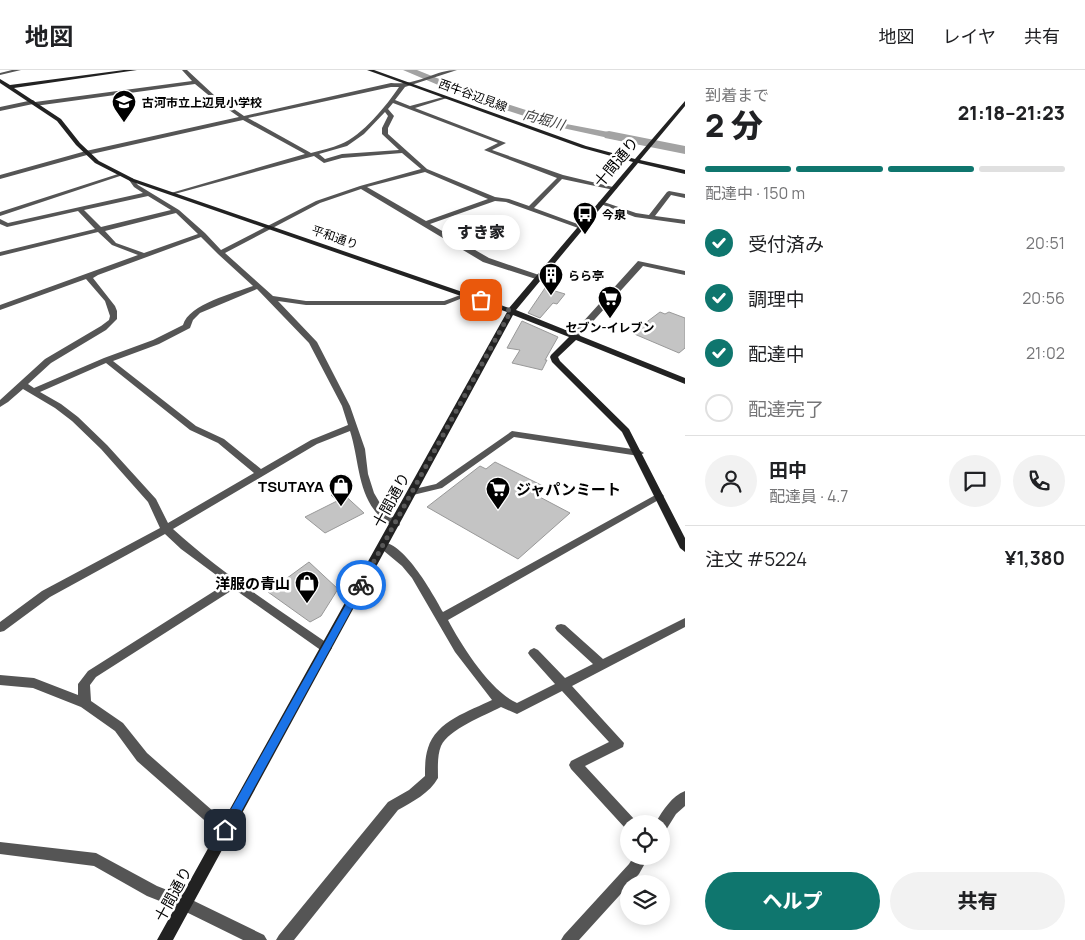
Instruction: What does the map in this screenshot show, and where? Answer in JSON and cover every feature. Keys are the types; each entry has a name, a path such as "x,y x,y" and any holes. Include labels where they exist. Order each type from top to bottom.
{"street":[{"path":"0,74 19,70"},
{"path":"0,88 135,70"},
{"path":"184,70 195,82 242,119 324,161 342,156 403,151"},
{"name":"西牛谷辺見線","path":"369,70 416,83 445,97 544,133 637,160 685,170"},
{"name":"西牛谷辺見線","path":"380,70 637,160"},
{"path":"0,177 86,153 391,85 403,86 416,83 455,70"},
{"name":"平和通り","path":"0,81 59,120 86,153 120,175 511,311 685,381"},
{"path":"0,109 195,82"},
{"path":"173,194 345,145 365,131 386,110 403,86"},
{"path":"410,108 445,97"},
{"path":"392,101 503,143 487,150 561,176 614,188"},
{"name":"十間通り","path":"165,940 511,311 685,103"},
{"path":"386,110 391,116 384,132 424,170 494,199 507,200 581,227"},
{"path":"220,253 318,202 362,187 424,170"},
{"path":"0,214 120,175"},
{"path":"530,208 561,176"},
{"path":"132,180 136,186 176,211 202,234 220,253 271,298 313,342 346,406 360,449 363,474 369,493 380,512 395,524"},
{"path":"362,187 486,260 539,278"},
{"path":"652,216 669,193 685,196"},
{"path":"0,221 6,225 148,194"},
{"path":"426,223 494,199"},
{"path":"601,203 635,215 685,222"},
{"path":"79,209 114,244 143,255"},
{"path":"0,254 99,228 176,211"},
{"path":"0,308 202,234"},
{"path":"685,273 641,263 554,357 556,362 626,431 639,453 685,548"},
{"path":"0,404 53,357 112,321 114,315 112,306 89,278 95,274"},
{"path":"34,391 163,338 187,326 189,319 197,311 258,286"},
{"path":"271,298 306,303 445,303 466,295"},
{"path":"106,360 193,428 221,441 260,474"},
{"path":"22,386 34,391 75,419 104,447 152,501 166,529 185,546 234,584 326,648"},
{"path":"0,628 46,594 166,529 314,442 352,426"},
{"path":"413,492 439,486 512,434 639,453"},
{"path":"442,618 660,496"},
{"path":"383,546 397,553 406,562 442,618 455,643 501,701 517,709 685,622"},
{"path":"85,703 84,684 92,674 234,584"},
{"path":"561,628 602,666"},
{"path":"534,654 618,743 576,765 622,815"},
{"path":"0,680 34,683 85,703 119,727 142,757 225,830"},
{"path":"284,940 394,806 414,794 430,778 432,758 437,741 444,732 501,701"},
{"path":"668,815 685,797"},
{"path":"0,848 96,860 152,891 185,904 259,940"},
{"path":"569,940 636,865"}],"water":[{"path":"525,114 640,138 636,144 558,127 525,116"}],"building":[{"path":"545,288 565,294 557,304 553,303 540,318 528,313"},
{"path":"660,312 665,314 669,312 685,318 685,348 679,353 632,333"},
{"path":"522,321 558,337 545,360 547,360 542,370 512,363 520,350 507,348"},
{"name":"ジャパンミート","path":"495,462 543,486 534,494 570,513 518,559 427,507 480,466 486,469"},
{"name":"TSUTAYA","path":"340,491 364,513 325,533 305,517 337,501 331,495"},
{"name":"洋服の青山","path":"309,562 338,589 321,616 310,622 268,592"}],"waterway":[{"name":"向堀川","path":"408,70 475,97 553,122"},
{"name":"向堀川","path":"609,135 685,150"}],"way so far":[{"path":"361,585 511,311 481,300"}],"place":[{"name":"古河市立上辺見小学校","path":"124,123"},
{"name":"今泉","path":"585,235"},
{"name":"らら亭","path":"551,296"},
{"name":"すき家","path":"481,300"},
{"name":"セブン-イレブン","path":"610,319"},
{"name":"TSUTAYA","path":"341,507"},
{"name":"ジャパンミート","path":"498,510"},
{"name":"洋服の青山","path":"307,604"}],"route":[{"path":"225,830 361,585"}]}
